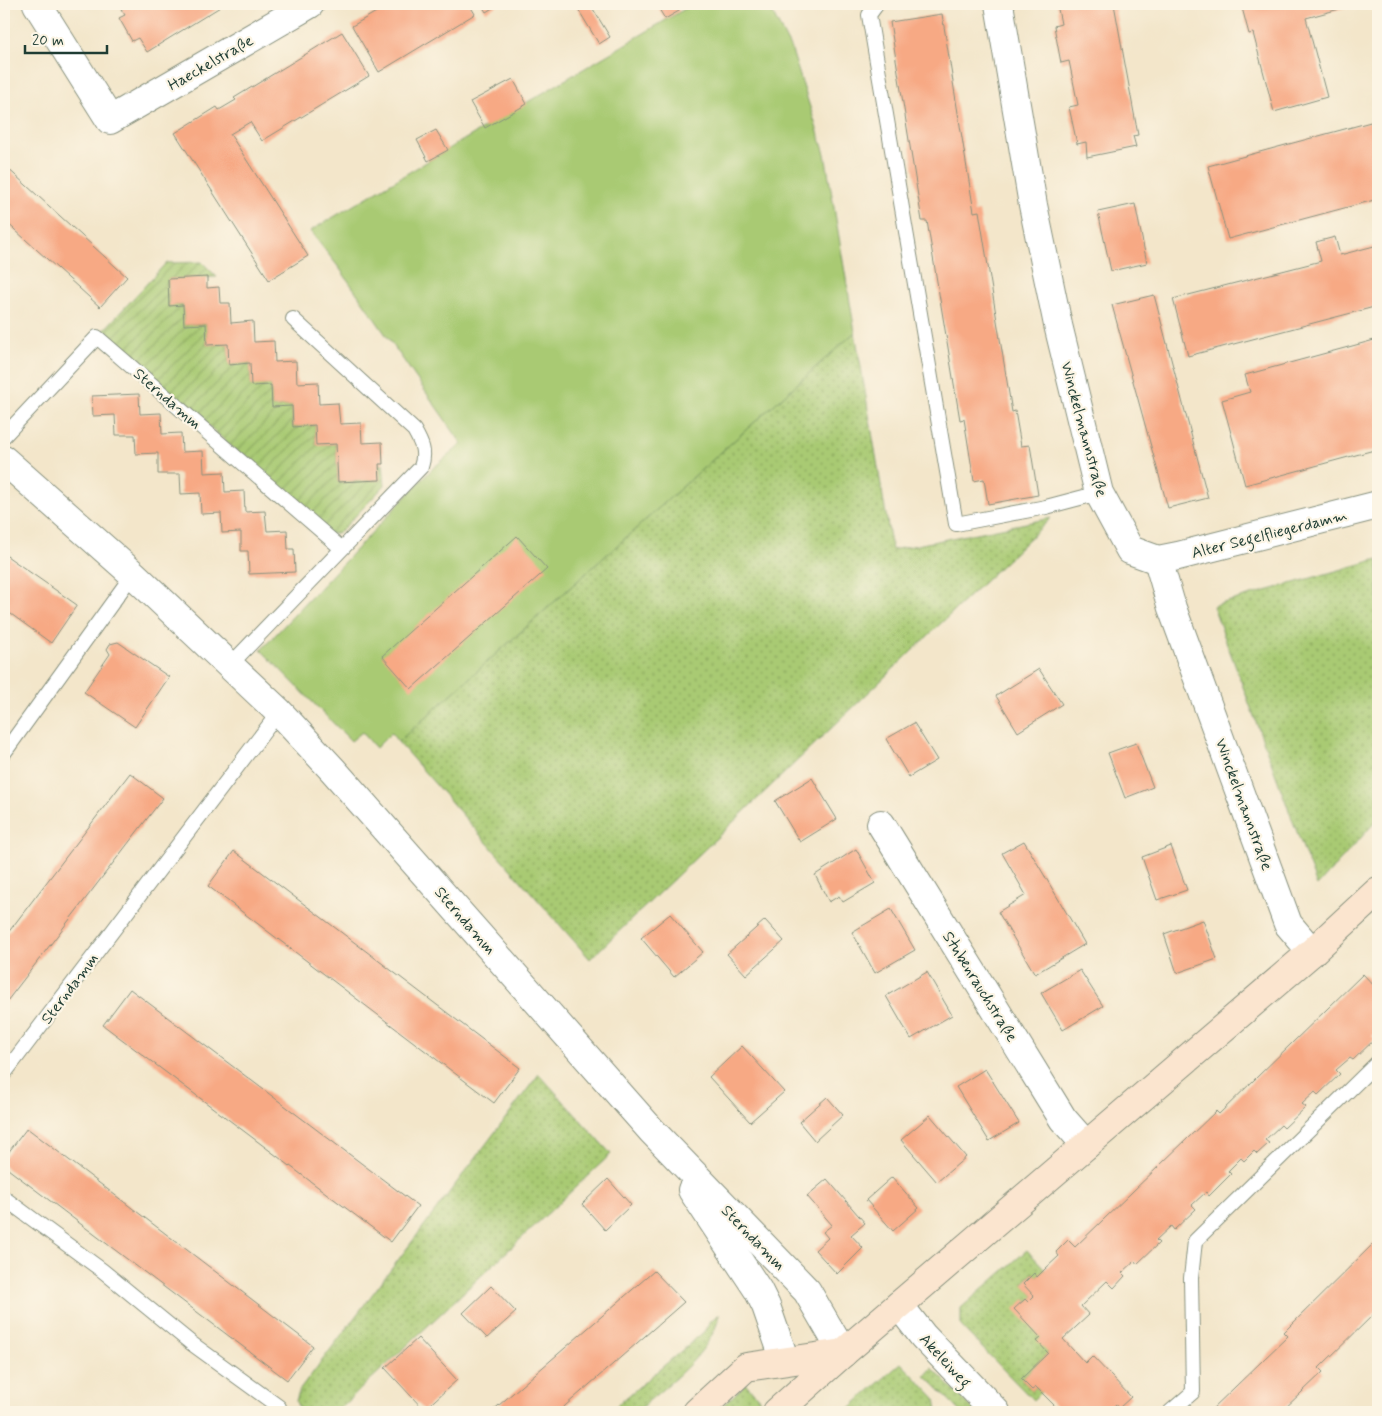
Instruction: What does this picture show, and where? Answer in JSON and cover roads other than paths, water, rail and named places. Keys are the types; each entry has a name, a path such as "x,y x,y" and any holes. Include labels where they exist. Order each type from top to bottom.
{"main road":[{"path":"777,1412 842,1353 1312,952 1378,891"},
{"path":"697,1412 746,1367 842,1353"}],"street":[{"name":"Haeckelstraße","path":"37,4 110,120 310,4"},
{"name":"Winckelmannstraße","path":"999,4 1033,205 1054,308 1099,493 1130,550 1158,560 1172,608 1288,924 1312,952"},
{"name":"Sterndamm","path":"4,460 134,574 279,712 334,770 652,1131 807,1291 842,1353"},
{"name":"Alter Segelfliegerdamm","path":"1158,560 1378,505"},
{"name":"Stubenrauchstraße","path":"881,824 1063,1119 1086,1146"},
{"name":"Sterndamm","path":"652,1131 758,1290 766,1306 785,1361"},
{"name":"Akeleiweg","path":"899,1305 922,1336 996,1412"}],"lane":[{"path":"877,4 869,15 956,524 1046,507 1099,493"},
{"path":"230,665 421,467 424,457 423,447 414,430 293,319"},
{"name":"Sterndamm","path":"4,436 97,337 341,548"},
{"path":"4,753 134,574"},
{"name":"Sterndamm","path":"4,1074 279,712"},
{"path":"1170,1412 1192,1392 1191,1278 1195,1242 1378,1062"},
{"path":"4,1198 103,1271 191,1343 279,1407"}]}
